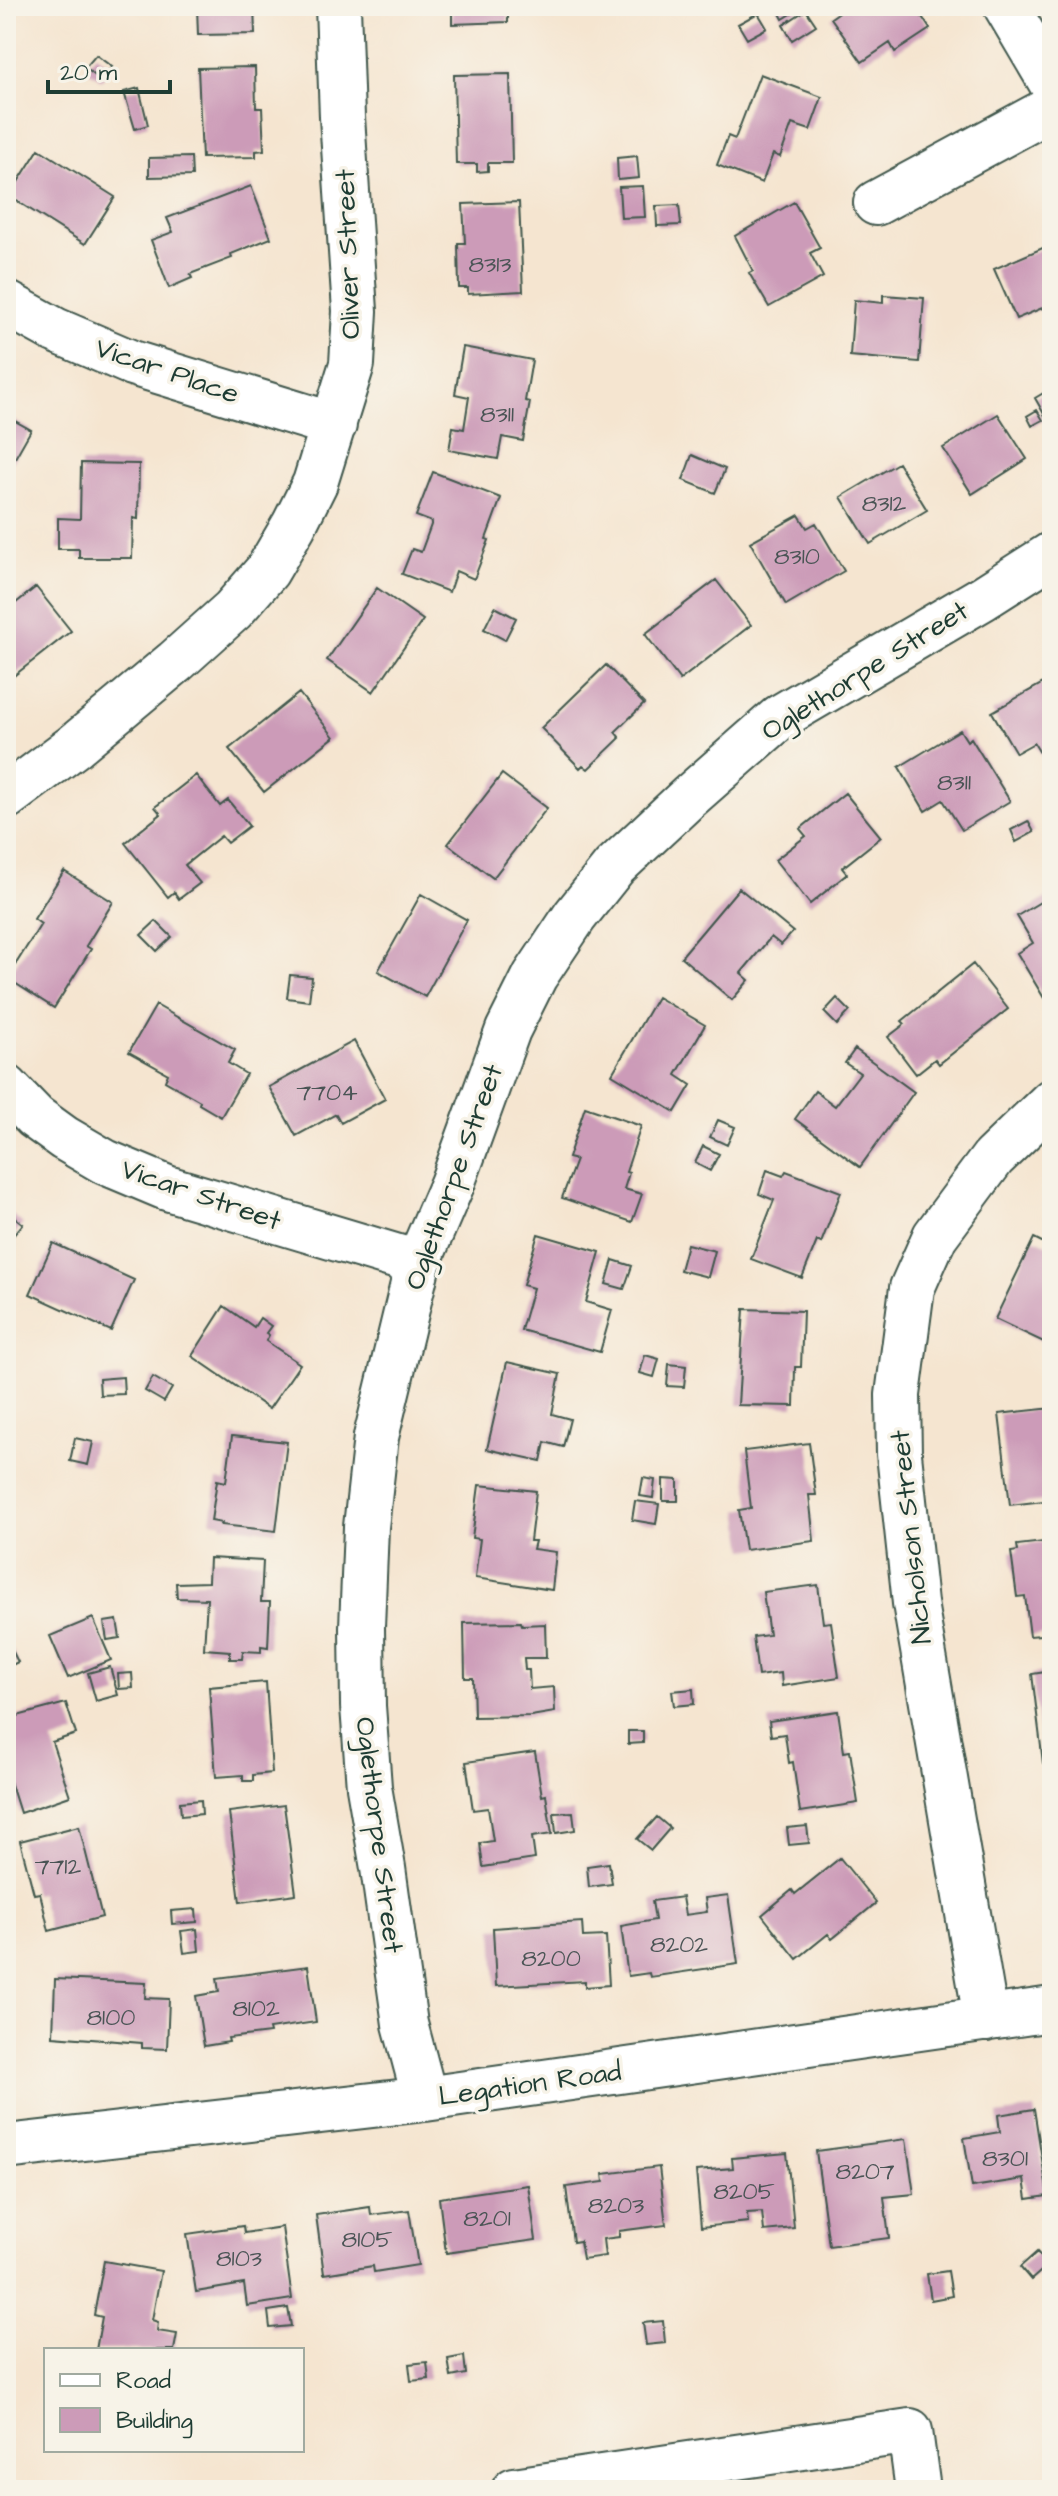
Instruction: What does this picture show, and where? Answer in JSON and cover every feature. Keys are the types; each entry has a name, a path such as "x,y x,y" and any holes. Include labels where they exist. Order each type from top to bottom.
{"street":[{"name":"Oliver Street","path":"6,797 107,719 233,610 267,571 315,483 352,364 355,311 338,6"},
{"path":"1006,6 1052,84"},
{"path":"876,203 1052,108"},
{"name":"Vicar Place","path":"6,303 55,330 132,363 334,425"},
{"name":"Oglethorpe Street","path":"425,2099 405,2024 369,1787 363,1706 362,1627 366,1527 376,1437 418,1263 452,1184 508,1030 535,976 575,916 614,867 780,717 1052,554"},
{"name":"Vicar Street","path":"6,1087 35,1117 64,1138 105,1162 154,1183 418,1263"},
{"name":"Nicholson Street","path":"986,2019 915,1603 899,1454 898,1395 912,1288 935,1236 993,1158 1052,1101"},
{"name":"Legation Road","path":"6,2147 425,2099 1052,2009"},
{"path":"514,2490 910,2431 918,2490"}],"building":[{"path":"197,6 254,6 255,34 198,35"},
{"path":"452,6 508,6 508,22 452,24"},
{"path":"776,6 804,6 783,19"},
{"path":"848,6 915,6 930,29 895,52 890,43 862,62 831,18"},
{"path":"806,10 816,25 792,40 783,25"},
{"path":"758,13 767,28 747,39 738,24"},
{"path":"96,55 112,67 101,80 85,68"},
{"path":"255,67 256,108 262,108 264,150 256,151 256,157 202,158 198,68"},
{"path":"510,74 512,163 488,163 488,171 477,172 477,164 456,164 454,75"},
{"path":"760,74 822,97 810,130 792,124 780,157 773,154 762,183 717,165 728,136 735,139"},
{"path":"139,88 148,125 135,129 124,92"},
{"path":"39,149 115,197 85,244 9,196"},
{"path":"637,156 639,178 618,180 617,158"},
{"path":"191,157 192,176 149,177 149,158"},
{"path":"251,186 271,238 231,254 232,258 190,274 192,278 169,288 151,240 173,232 167,218"},
{"path":"643,186 645,217 621,218 619,187"},
{"path":"519,202 523,291 468,294 468,288 459,288 458,243 465,243 463,204"},
{"path":"794,202 820,248 810,253 823,277 769,307 749,273 753,271 735,236"},
{"path":"679,205 681,225 657,226 656,206"},
{"path":"1052,244 1052,304 1016,319 994,269"},
{"path":"883,295 924,298 919,362 850,356 854,300 883,303"},
{"path":"463,347 532,360 525,401 530,402 523,441 502,437 498,459 449,450 453,427 464,429 469,397 455,394"},
{"path":"1052,388 1052,428 1035,398"},
{"path":"1037,410 1043,420 1032,426 1027,416"},
{"path":"998,414 1027,459 972,494 943,448"},
{"path":"6,416 31,430 6,474"},
{"path":"692,455 725,469 715,493 683,480"},
{"path":"81,463 139,464 138,519 133,518 132,558 79,558 79,549 58,549 58,518 80,519"},
{"path":"898,463 927,510 870,544 841,497"},
{"path":"433,472 501,498 474,579 456,571 449,592 402,574 412,549 421,552 432,522 416,516"},
{"path":"799,515 807,528 816,523 844,571 786,605 750,542"},
{"path":"716,580 751,625 680,680 645,634"},
{"path":"36,587 71,631 6,682 6,611"},
{"path":"377,588 423,620 373,692 327,660"},
{"path":"495,607 516,618 505,640 484,629"},
{"path":"606,665 644,704 615,732 620,738 588,769 583,765 580,768 541,728"},
{"path":"1052,678 1052,773 1034,743 1016,753 992,712"},
{"path":"299,693 334,737 264,792 229,749"},
{"path":"960,730 967,741 971,738 1010,801 962,830 943,800 925,811 899,767"},
{"path":"502,774 547,808 493,878 448,844"},
{"path":"196,775 220,806 228,800 249,826 227,843 221,836 185,865 200,883 179,899 174,892 168,897 125,843 161,814 155,807"},
{"path":"845,793 881,837 842,868 847,874 810,904 775,860 806,836 800,829"},
{"path":"1028,821 1034,832 1016,842 1011,830"},
{"path":"64,871 113,902 86,946 91,949 54,1008 7,978 41,924 34,919"},
{"path":"739,888 793,932 781,945 771,937 741,973 749,980 732,1000 681,957"},
{"path":"421,894 467,920 425,997 378,971"},
{"path":"1052,895 1052,993 1044,998 1017,953 1033,943 1017,916"},
{"path":"156,921 172,937 157,951 141,935"},
{"path":"973,964 1008,1009 939,1064 935,1059 916,1074 888,1037 905,1024 902,1021"},
{"path":"290,975 312,977 309,1001 287,998"},
{"path":"657,997 705,1025 676,1075 691,1085 675,1112 612,1074"},
{"path":"837,998 850,1011 837,1025 824,1012"},
{"path":"156,1005 235,1050 228,1063 246,1074 221,1117 165,1081 168,1074 129,1052"},
{"path":"354,1041 385,1099 341,1123 336,1114 296,1136 269,1087"},
{"path":"855,1049 914,1092 860,1167 795,1119 815,1091 835,1106 860,1073 845,1063"},
{"path":"585,1107 641,1126 626,1172 629,1173 624,1189 642,1194 632,1222 562,1198 576,1160 568,1158"},
{"path":"718,1120 735,1127 727,1145 710,1137"},
{"path":"703,1146 719,1154 710,1171 695,1163"},
{"path":"767,1170 783,1176 786,1171 841,1192 821,1243 817,1241 802,1278 751,1259 774,1200 759,1194"},
{"path":"6,1210 23,1224 6,1244"},
{"path":"538,1234 600,1252 586,1302 612,1310 600,1352 521,1330 533,1288 523,1285"},
{"path":"1034,1238 1052,1247 1052,1346 995,1319"},
{"path":"53,1243 134,1280 111,1331 30,1294"},
{"path":"687,1244 715,1251 708,1277 680,1270"},
{"path":"613,1260 632,1266 624,1289 606,1284"},
{"path":"224,1306 254,1327 260,1318 271,1326 266,1333 269,1335 266,1341 300,1364 269,1409 192,1356"},
{"path":"744,1309 803,1311 801,1367 795,1367 794,1406 738,1405"},
{"path":"645,1355 659,1359 654,1377 640,1373"},
{"path":"507,1362 560,1374 552,1414 570,1419 563,1447 545,1442 541,1461 487,1449"},
{"path":"669,1364 686,1366 684,1387 667,1386"},
{"path":"123,1377 124,1394 100,1395 99,1379"},
{"path":"153,1377 172,1388 164,1402 145,1391"},
{"path":"1052,1408 1052,1500 1010,1505 999,1414"},
{"path":"232,1436 287,1442 276,1531 221,1525 211,1521 217,1480 226,1482"},
{"path":"75,1438 93,1442 88,1465 70,1461"},
{"path":"809,1443 816,1495 809,1495 814,1541 745,1550 739,1510 751,1508 744,1451"},
{"path":"643,1478 655,1480 653,1498 640,1496"},
{"path":"663,1479 678,1480 678,1501 663,1501"},
{"path":"479,1485 536,1491 530,1541 535,1541 533,1549 556,1552 552,1590 475,1578 480,1539 472,1538"},
{"path":"635,1501 659,1504 656,1524 632,1520"},
{"path":"1052,1541 1052,1634 1030,1636 1025,1596 1017,1597 1011,1552 1018,1551 1017,1545"},
{"path":"209,1558 263,1561 261,1602 270,1602 268,1647 261,1646 261,1652 243,1651 242,1659 230,1659 230,1651 204,1649 207,1599 177,1598 176,1583 208,1582"},
{"path":"818,1585 823,1623 831,1622 839,1677 782,1686 781,1673 758,1676 753,1637 769,1635 763,1592"},
{"path":"93,1618 111,1660 68,1678 50,1636"},
{"path":"117,1620 120,1638 107,1640 104,1622"},
{"path":"521,1622 522,1625 545,1624 546,1658 524,1658 525,1670 529,1670 530,1689 554,1687 555,1712 531,1716 474,1717 473,1678 465,1678 464,1623"},
{"path":"6,1638 18,1662 6,1668"},
{"path":"110,1667 118,1695 96,1701 88,1673"},
{"path":"1052,1671 1052,1762 1043,1763 1032,1674"},
{"path":"132,1673 133,1688 119,1689 118,1674"},
{"path":"266,1682 272,1773 253,1775 253,1781 243,1781 243,1775 216,1777 209,1687"},
{"path":"693,1689 694,1704 674,1706 672,1691"},
{"path":"66,1703 76,1734 52,1742 70,1796 20,1813 6,1776 6,1719"},
{"path":"838,1711 844,1752 850,1751 858,1803 800,1812 793,1762 789,1763 785,1734 771,1736 769,1721"},
{"path":"628,1731 643,1731 643,1743 628,1744"},
{"path":"535,1752 552,1834 532,1837 535,1859 483,1867 480,1843 493,1841 488,1808 473,1810 466,1762"},
{"path":"201,1800 202,1814 181,1816 180,1802"},
{"path":"284,1805 296,1894 240,1902 229,1812"},
{"path":"573,1812 575,1830 556,1833 554,1813"},
{"path":"657,1817 670,1828 651,1850 637,1839"},
{"path":"79,1826 102,1917 49,1931 40,1893 34,1894 20,1841"},
{"path":"807,1826 809,1843 789,1845 787,1828"},
{"path":"840,1858 876,1903 832,1939 828,1934 797,1959 762,1915 792,1890 795,1894"},
{"path":"609,1863 612,1884 589,1887 587,1866"},
{"path":"728,1895 738,1964 650,1977 649,1973 628,1976 621,1926 655,1920 652,1901 682,1897 685,1915 707,1912 705,1898"},
{"path":"196,1909 197,1922 172,1924 171,1911"},
{"path":"582,1922 583,1937 606,1936 609,1985 585,1987 585,1981 496,1986 493,1928"},
{"path":"197,1929 199,1951 184,1953 181,1931"},
{"path":"308,1966 316,2022 269,2029 270,2033 228,2038 229,2042 204,2046 196,1996 219,1992 217,1978"},
{"path":"55,1979 146,1983 145,1998 169,1999 167,2049 142,2048 142,2043 53,2036"},
{"path":"1034,2109 1048,2196 1027,2199 1024,2179 972,2187 964,2138 1000,2132 998,2115"},
{"path":"906,2139 914,2194 884,2197 889,2238 829,2246 816,2151"},
{"path":"787,2153 794,2228 764,2231 762,2212 747,2213 748,2222 701,2227 696,2171 733,2168 732,2158"},
{"path":"659,2167 666,2225 619,2231 619,2237 603,2239 605,2256 583,2259 580,2241 573,2242 566,2187 604,2182 603,2174"},
{"path":"528,2185 536,2240 446,2253 439,2198"},
{"path":"370,2207 371,2215 409,2210 418,2265 374,2272 373,2266 324,2274 316,2215"},
{"path":"243,2226 244,2233 282,2227 292,2299 247,2306 244,2284 196,2292 187,2234"},
{"path":"1037,2252 1048,2265 1031,2280 1020,2267"},
{"path":"104,2261 161,2271 152,2320 158,2322 157,2331 177,2334 174,2348 96,2348 102,2317 94,2315"},
{"path":"948,2271 952,2296 931,2300 927,2274"},
{"path":"288,2308 291,2326 270,2328 268,2311"},
{"path":"663,2321 665,2343 646,2345 643,2323"},
{"path":"464,2356 466,2374 451,2377 448,2359"},
{"path":"427,2362 429,2379 411,2381 409,2364"}]}
